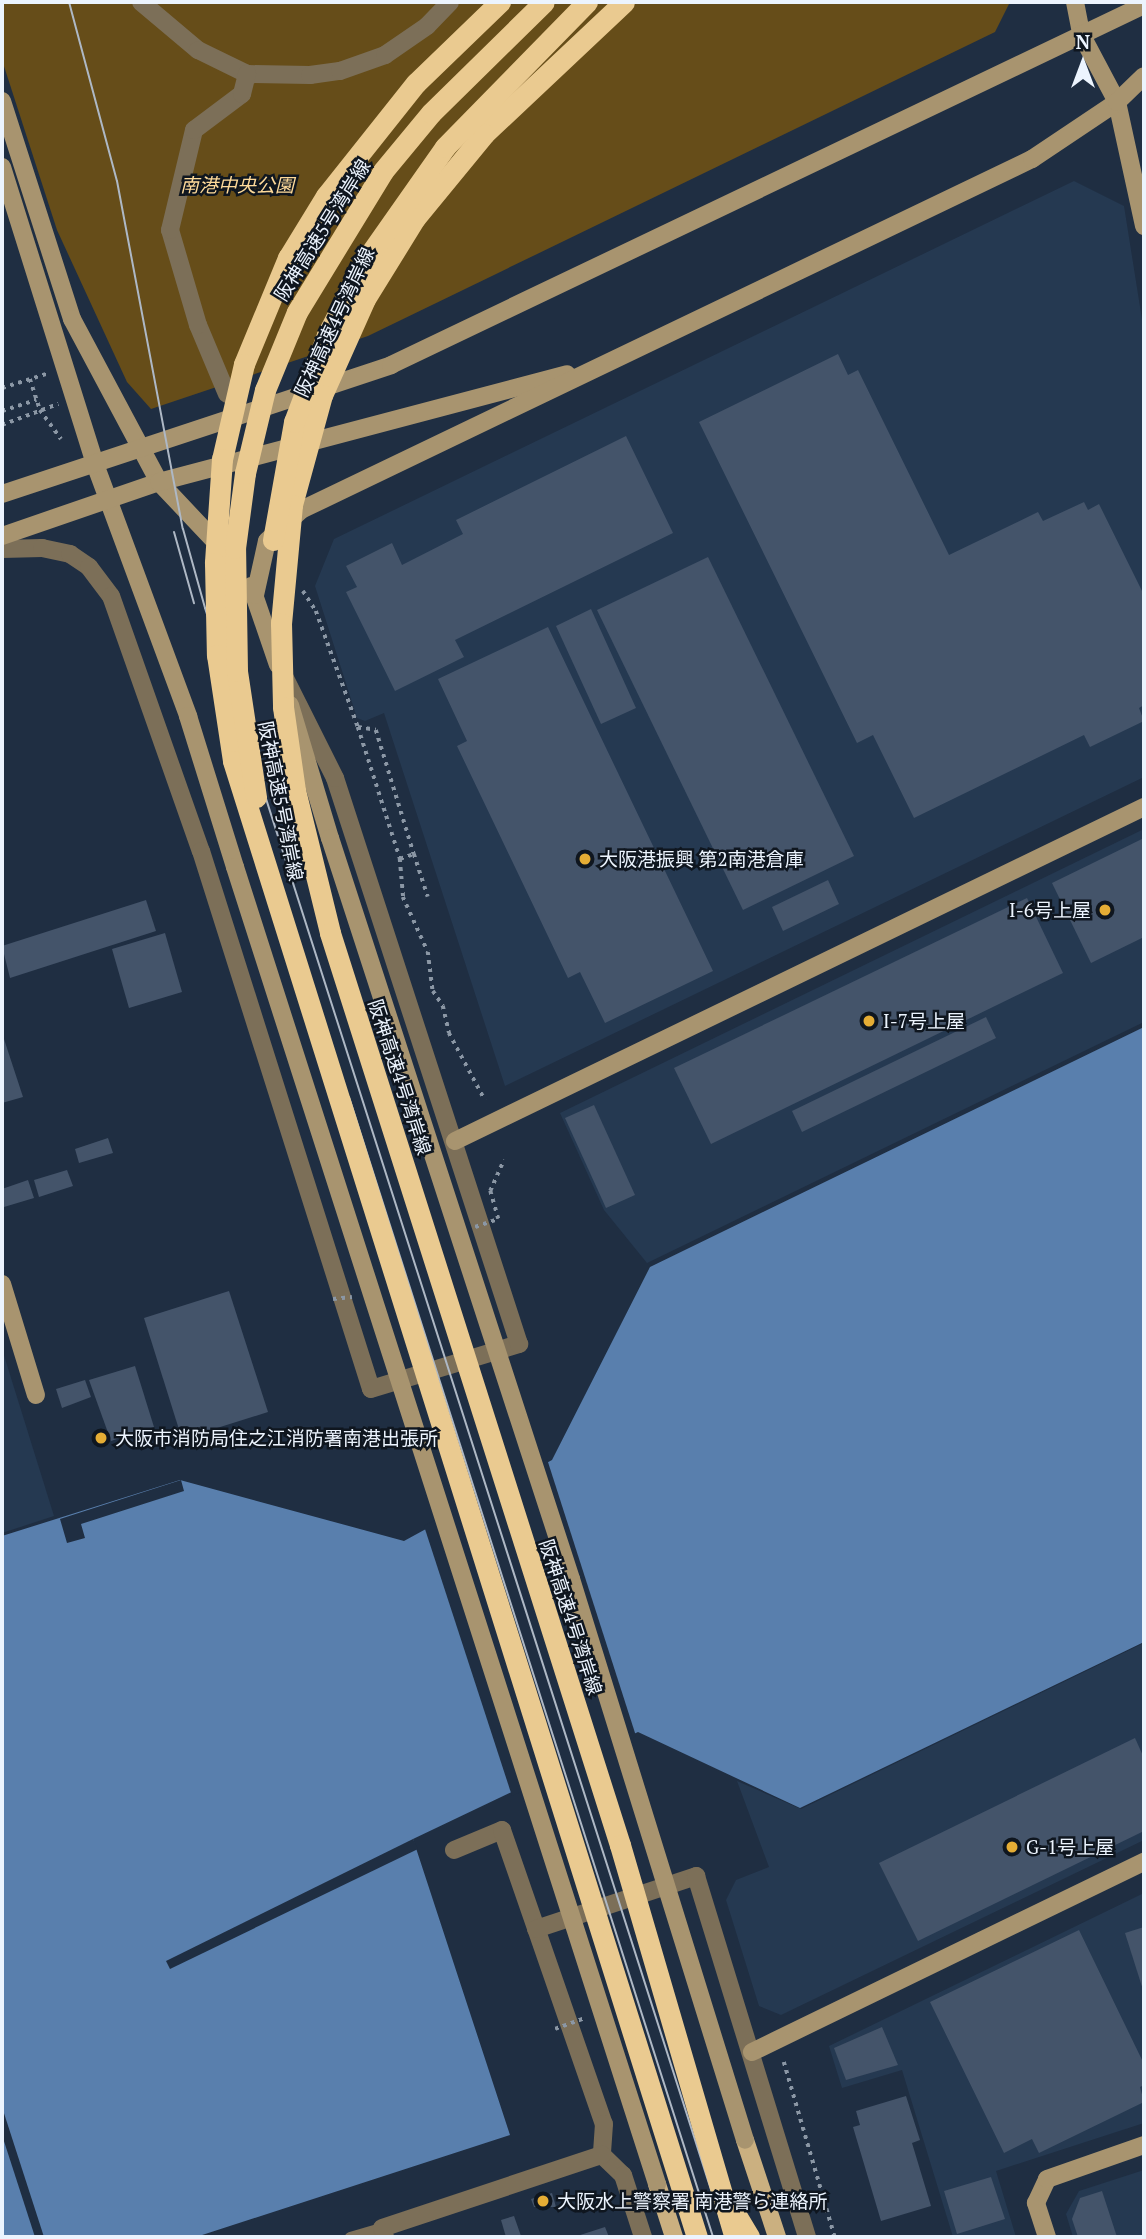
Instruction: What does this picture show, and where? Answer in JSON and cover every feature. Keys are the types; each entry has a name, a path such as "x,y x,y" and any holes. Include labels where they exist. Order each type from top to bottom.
{"highway":[{"path":"500,2 393,110 307,226 258,324 226,432 215,563 220,697 233,761 289,950 697,2237"},
{"name":"阪神高速5号湾岸線","path":"289,950 248,757 237,671 235,548 254,428 297,312 361,203 431,113 544,2"},
{"name":"阪神高速5号湾岸線","path":"330,933 291,808 272,706 272,545 295,422 327,335 400,207 476,111 587,2"},
{"name":"阪神高速4号湾岸線","path":"624,2 484,134 415,218 365,299 308,435 287,539 281,661 295,790 330,933 620,1845 718,2186 736,2237"},
{"path":"718,2186 749,2237"}],"main road":[{"path":"745,2140 777,2237"},
{"path":"657,2184 674,2237"}],"street":[{"path":"141,2 198,50 247,74 310,75 340,71 385,55 428,26 450,2"},
{"path":"1075,2 1081,34 1117,102 1144,226"},
{"path":"2,494 391,365 1144,5"},
{"path":"228,394 198,325 170,230 194,130 242,94 247,74"},
{"path":"256,595 267,541 301,510 1032,159 1117,102 1144,76"},
{"path":"2,101 72,319 159,482 244,572 256,595 330,838 567,1566 745,2140"},
{"path":"2,167 95,464 188,716 657,2184"},
{"path":"2,536 159,482 609,363"},
{"path":"2,549 43,548 70,554 89,567 111,596 201,851 371,1388 519,1344 335,778 277,662"},
{"path":"455,1141 1144,807"},
{"path":"2,1284 36,1395"},
{"path":"454,1850 502,1830 604,2124 602,2155"},
{"path":"752,2052 1144,1862"},
{"path":"536,1929 695,1876 752,2052 807,2237"},
{"path":"1046,2237 1036,2203 1047,2179 1144,2146"},
{"path":"383,2232 602,2155"},
{"path":"602,2155 623,2175 643,2237"}],"lane":[{"path":"350,2237 383,2232"}],"path":[{"path":"2,388 49,373"},
{"path":"30,379 40,410 61,439"},
{"path":"2,411 36,400"},
{"path":"2,425 59,404"},
{"path":"298,582 316,611 358,727 400,859 400,886 428,952 433,991 443,1006 449,1033 485,1100"},
{"path":"358,727 376,730 428,897"},
{"path":"400,859 414,854"},
{"path":"472,1237 470,1229 498,1219 490,1191 504,1160"},
{"path":"333,1298 351,1294"},
{"path":"555,2029 588,2018"},
{"path":"784,2062 835,2237"}],"shaded area":[{"path":"1074,181 1124,206 1144,332 1144,777 505,1086 384,713 365,721 357,718 315,586 334,539"},
{"path":"1144,829 1144,1022 647,1263 604,1210 560,1113"},
{"path":"2,1349 54,1516 2,1533"},
{"path":"1144,1643 1144,1840 781,2015 759,2006 726,1900 736,1880 769,1867 737,1781 801,1809"},
{"path":"1144,1893 1144,2123 996,2171 1016,2237 953,2237 902,2070 842,2088 829,2046"},
{"path":"1144,2170 1144,2237 1073,2237 1066,2214 1079,2191"}],"green space":[{"name":"南港中央公園","path":"2,2 1010,2 995,32 368,336 151,409 127,382 57,230 2,60"}],"water":[{"path":"1144,1027 1144,1642 800,1808 638,1732 413,1839 510,2135 196,2237 2,2237 2,1536 180,1480 404,1541 552,1460 650,1267"}],"pier":[{"path":"547,1459 636,1736 512,1796 424,1526"},
{"path":"181,1480 184,1491 81,1524 85,1538 67,1543 60,1519"},
{"path":"413,1839 418,1849 170,1969 166,1961"},
{"path":"2,2107 44,2237 35,2237 2,2135"}],"building":[{"path":"838,354 848,375 858,370 949,555 1038,512 1043,521 1084,502 1088,510 1099,504 1144,595 1144,705 1139,708 1144,721 1090,747 1084,735 914,818 873,735 857,743 699,422"},
{"path":"626,436 673,533 455,640 464,657 395,691 346,592 357,587 346,566 392,543 402,565 463,534 456,520"},
{"path":"708,557 854,856 743,910 597,610"},
{"path":"591,609 636,708 601,724 556,626"},
{"name":"大阪港振興 第2南港倉庫","path":"548,627 713,971 605,1023 580,972 568,978 457,746 467,741 438,679"},
{"name":"I-6号上屋","path":"1144,838 1144,937 1091,963 1052,883"},
{"path":"828,880 839,904 783,931 772,907"},
{"name":"I-7号上屋","path":"1027,898 1063,973 711,1144 674,1068"},
{"path":"146,900 156,931 10,978 2,946"},
{"path":"165,933 182,992 129,1008 112,949"},
{"path":"986,1017 996,1038 802,1132 792,1111"},
{"path":"2,1033 23,1097 2,1103"},
{"path":"594,1105 635,1195 606,1208 565,1118"},
{"path":"108,1138 113,1153 79,1163 75,1149"},
{"path":"67,1170 73,1186 39,1197 34,1180"},
{"path":"28,1180 34,1198 4,1207 2,1189"},
{"path":"229,1291 268,1412 182,1439 144,1318"},
{"path":"135,1366 154,1427 111,1441 89,1380"},
{"path":"85,1380 91,1397 62,1408 56,1389"},
{"name":"G-1号上屋","path":"1135,1738 1144,1758 1144,1831 918,1941 879,1863"},
{"path":"1144,1927 1144,1993 1125,1933"},
{"path":"1079,1930 1144,2064 1144,2085 1140,2087 1144,2102 1039,2153 1032,2139 1004,2153 930,2002"},
{"path":"882,2027 898,2065 846,2080 834,2048"},
{"path":"906,2096 920,2140 912,2143 931,2206 881,2221 853,2127 860,2125 856,2111"},
{"path":"991,2177 1005,2219 957,2234 944,2191"},
{"path":"1102,2191 1117,2237 1078,2237 1072,2219 1080,2198"},
{"name":"大阪水上警察署 南港警ら連絡所","path":"552,2193 556,2207 534,2207 531,2199"},
{"path":"514,2216 521,2236 506,2237 501,2220"},
{"path":"605,2227 609,2237 574,2237"}],"tram line":[{"path":"69,2 117,181 183,529 205,608 726,2237"},
{"path":"174,532 194,603"},
{"path":"349,1097 713,2237"}],"place":[{"name":"大阪港振興 第2南港倉庫","path":"585,859"},
{"name":"I-6号上屋","path":"1105,910"},
{"name":"I-7号上屋","path":"869,1021"},
{"name":"大阪市消防局住之江消防署南港出張所","path":"101,1438"},
{"name":"G-1号上屋","path":"1012,1847"},
{"name":"大阪水上警察署 南港警ら連絡所","path":"543,2201"}]}
